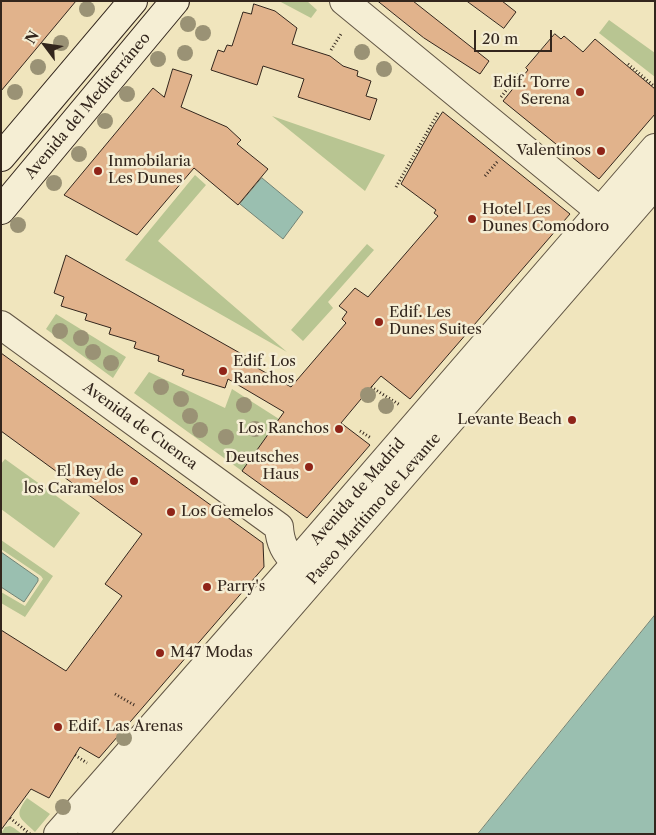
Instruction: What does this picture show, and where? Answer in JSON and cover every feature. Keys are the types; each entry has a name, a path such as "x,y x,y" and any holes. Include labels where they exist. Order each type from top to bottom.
{"street":[{"path":"1,158 133,1"},
{"name":"Avenida del Mediterráneo","path":"1,210 175,1"},
{"path":"344,1 601,212"},
{"name":"Avenida de Madrid","path":"58,834 318,538 655,148"},
{"name":"Paseo Marítimo de Levante","path":"92,834 655,184"},
{"name":"Avenida de Cuenca","path":"1,325 279,527 290,526 305,530 318,538"},
{"path":"279,527 280,540 286,552 296,563"}],"path":[{"path":"628,64 655,87"},
{"path":"396,187 453,90"},
{"path":"486,176 501,158"},
{"path":"10,818 30,834"}],"green space":[{"path":"279,1 307,1 317,10 311,18"},
{"path":"609,20 655,53 655,77 599,33"},
{"path":"272,116 382,154 385,155 365,191"},
{"path":"195,175 206,185 158,241 287,352 125,260"},
{"path":"367,244 374,250 328,302 333,308 303,341 291,330"},
{"path":"56,314 126,357 113,378 46,329"},
{"path":"149,372 225,408 232,389 279,419 242,471 134,393"},
{"path":"5,459 80,513 54,548 1,509 1,464"},
{"path":"1,540 53,576 25,617 1,603 1,592 25,606 43,579 1,549"},
{"path":"27,798 50,814 35,832 22,820 19,813"},
{"path":"10,826 22,834 1,834 5,827"}],"shaded area":[{"path":"262,178 303,212 283,239 240,204"},
{"path":"1,552 38,578 38,581 24,602 1,587"},
{"path":"655,615 655,834 478,834"}],"building":[{"path":"1,1 76,1 1,91"},
{"path":"378,1 413,1 489,61 480,74 424,38"},
{"path":"467,1 502,1 516,12 504,28"},
{"path":"254,4 275,11 297,28 292,44 330,56 343,66 358,71 357,76 371,81 366,96 377,99 370,120 298,97 304,79 263,66 257,85 211,70 218,50 224,52 227,45 232,46 243,12 251,14"},
{"path":"555,34 561,39 564,36 583,52 595,39 655,89 655,114 599,179 503,101 528,70 526,68"},
{"path":"173,69 192,75 181,107 227,127 241,140 237,144 268,169 238,205 194,168 137,235 64,195 153,88 164,97"},
{"path":"443,112 570,214 410,399 381,376 366,393 341,423 370,445 307,518 242,471 284,412 228,379 225,388 182,375 184,370 158,361 159,356 134,348 136,342 109,334 111,328 85,320 87,314 61,306 64,297 54,293 66,255 247,357 245,361 291,387 346,323 342,319 347,312 339,306 355,288 368,297 438,216 434,213 436,210 401,184"},
{"path":"1,353 263,543 264,567 99,758 80,747 49,798 31,789 1,830 1,630 66,671 122,596 105,584 142,534 1,431"}],"place":[{"name":"Edif. Torre Serena","path":"580,92"},
{"name":"Valentinos","path":"601,151"},
{"name":"Inmobilaria Les Dunes","path":"98,171"},
{"name":"Hotel Les Dunes Comodoro","path":"472,219"},
{"name":"Edif. Les Dunes Suites","path":"379,322"},
{"name":"Edif. Los Ranchos","path":"223,371"},
{"name":"Levante Beach","path":"572,420"},
{"name":"Los Ranchos","path":"339,429"},
{"name":"Deutsches Haus","path":"309,467"},
{"name":"El Rey de los Caramelos","path":"134,481"},
{"name":"Los Gemelos","path":"171,512"},
{"name":"Parry's","path":"207,587"},
{"name":"M47 Modas","path":"160,653"},
{"name":"Edif. Las Arenas","path":"58,727"}]}
